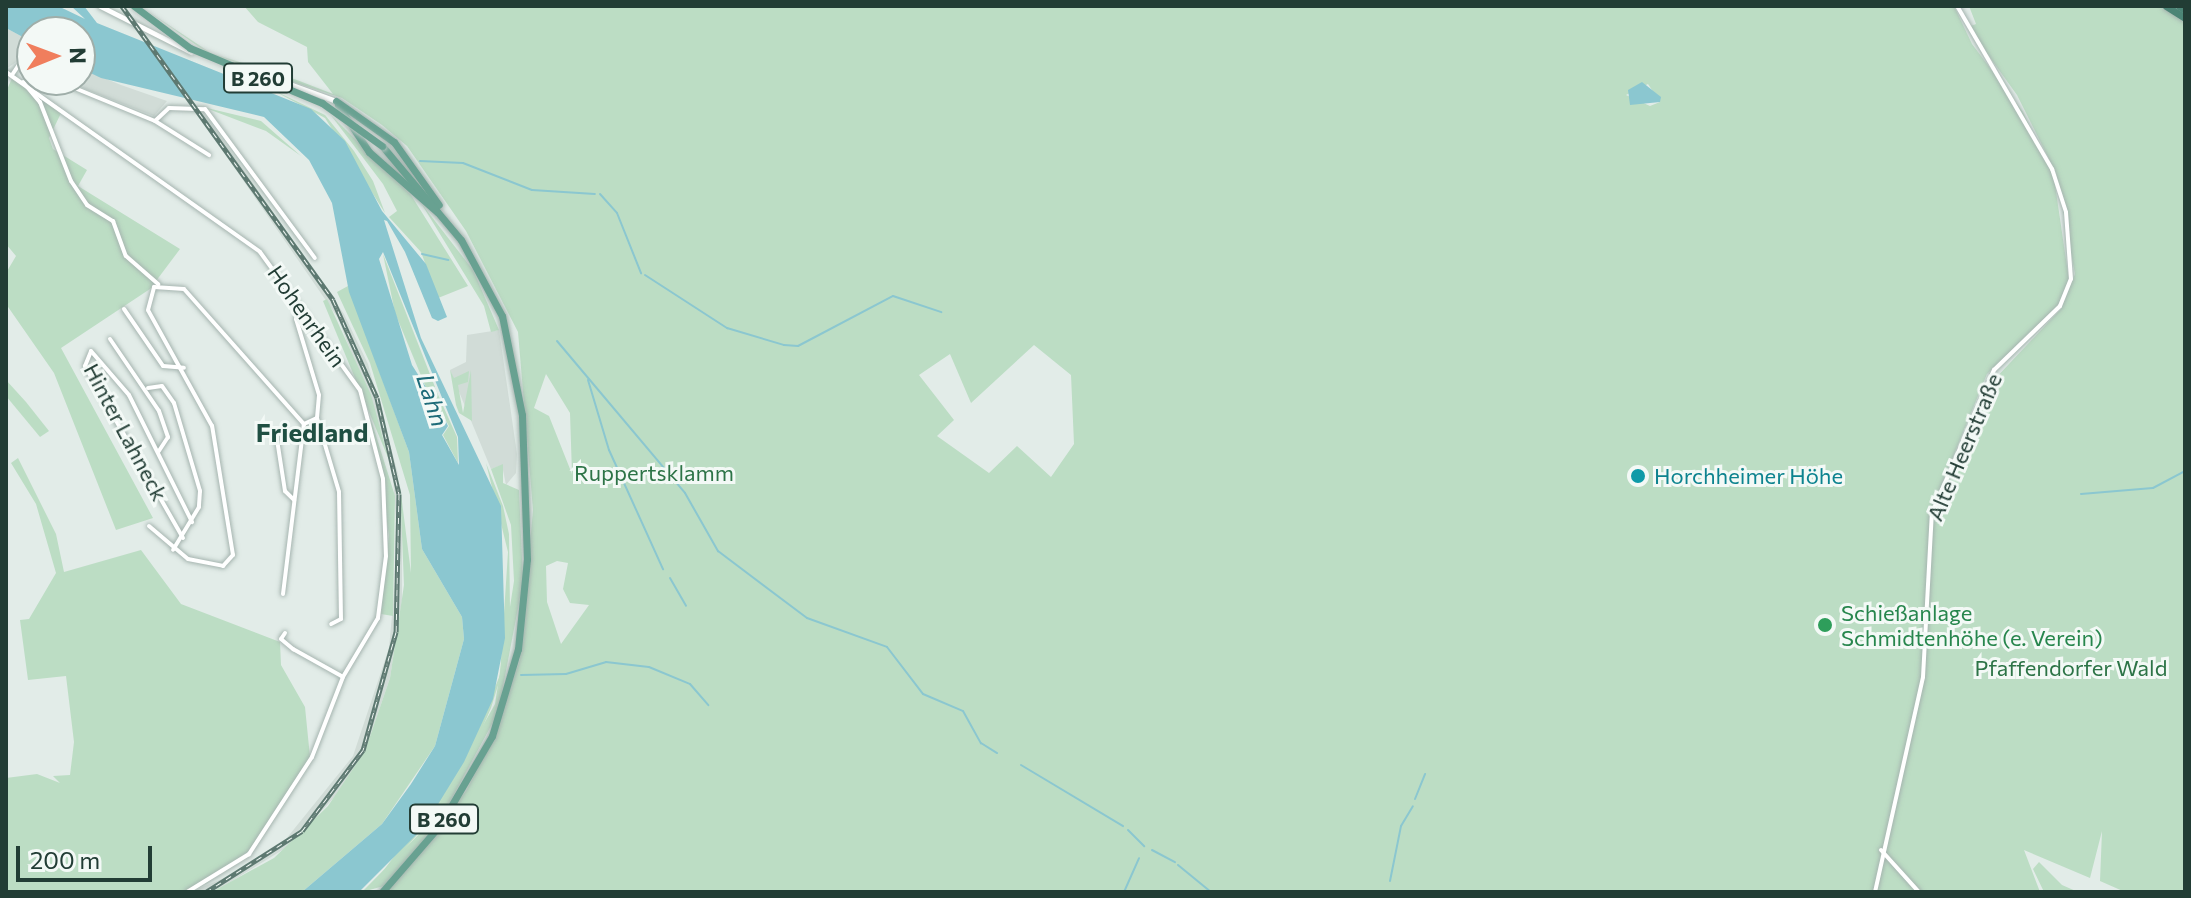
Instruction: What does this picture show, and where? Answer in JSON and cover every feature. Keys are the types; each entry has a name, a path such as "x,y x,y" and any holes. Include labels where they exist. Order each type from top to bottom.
{"highway":[{"path":"2166,6 2185,18"},
{"path":"2179,6 2185,10"}],"main road":[{"name":"B 260","path":"134,6 190,48 322,103 382,146 445,218"},
{"name":"B 260","path":"336,101 369,152 445,218"},
{"name":"B 260","path":"336,101 405,153 489,288 517,371 525,605 508,693 482,756 440,825 382,892"}],"street":[{"path":"100,6 157,39 336,101"},
{"name":"Alte Heerstraße","path":"1875,892 1881,850 1923,677 1932,513 1994,370 2060,306 2071,279 2055,176 2018,101 1976,46 1957,6"},
{"path":"12,75 16,69"},
{"name":"Hohenrhein","path":"6,72 16,77"},
{"path":"35,96 71,181 87,205 113,221 126,256 158,285 184,289 304,424 283,594"},
{"name":"Hohenrhein","path":"45,96 241,234 279,273 301,310 360,390 383,485 382,600 343,677 312,757 264,834 225,875 187,892"},
{"path":"94,96 155,121 209,155"},
{"path":"155,121 169,108 205,109 315,258"},
{"path":"149,526 173,550 214,567 233,555 221,457 184,368 148,310 158,285"},
{"path":"124,309 163,366 184,368"},
{"path":"301,310 296,319 319,395 317,418 339,492 341,619 331,624"},
{"name":"Hinter Lahneck","path":"110,339 148,388 168,437 159,451"},
{"name":"Hinter Lahneck","path":"183,538 85,366 86,355 100,356 159,451 192,522"},
{"name":"Hinter Lahneck","path":"148,388 162,386 170,396 192,457 201,499 192,522 173,550"},
{"path":"304,424 317,418"},
{"path":"276,433 287,498 294,501"},
{"path":"285,633 281,639 293,649 343,677"},
{"path":"1881,850 1919,892"}],"shaded area":[{"path":"6,28 16,33 16,62 6,69"},
{"path":"96,75 167,101 154,116 96,93"},
{"path":"202,110 344,314 368,364 400,481 338,318 196,112"},
{"path":"499,330 517,454 516,473 506,485 502,465 491,469 450,370 466,362 467,335"},
{"path":"393,479 402,506 402,600 390,678 365,751 342,789 289,846 219,889 191,892 238,872 286,839 353,756 389,648 398,550"}],"green space":[{"path":"140,6 211,53 333,94 308,62 307,47 258,22 244,6 1954,6 1972,44 2023,112 2054,178 2069,280 2058,305 1987,374 1929,515 1992,382 2061,309 2075,274 2056,173 2017,95 1968,27 1976,24 1969,6 2163,6 2185,20 2185,892 2125,892 2100,881 2102,831 2090,878 2024,850 2040,892 386,892 466,791 494,737 520,659 533,510 518,332 466,231 407,146 342,98 209,54","holes":["1648,84 1660,102 1650,106 1626,95","1034,345 1071,375 1074,444 1051,477 1017,446 989,473 937,436 954,420 919,375 950,354 971,403","546,374 570,413 572,474 549,416 534,408","557,561 568,563 563,589 570,603 589,605 561,644 547,602 546,566"]},
{"path":"12,78 16,81 16,96 39,96 62,111 49,138 53,149 87,170 78,186 180,249 150,289 61,348 153,518 116,530 54,373 6,304 6,273 16,256 6,244 6,92"},
{"path":"263,85 325,115 373,181 385,213 325,118"},
{"path":"203,107 261,121 301,156 266,131"},
{"path":"330,114 411,195 468,286 438,298 421,252 389,217 397,211 383,184"},
{"path":"421,203 473,270 499,330 491,332 484,306"},
{"path":"383,254 435,387 427,390 395,313"},
{"path":"348,286 409,452 422,549 462,617 464,639 435,746 382,824 302,892 212,892 274,858 328,806 365,751 390,678 404,585 400,486 411,573 410,495 370,363 337,292"},
{"path":"327,299 371,395 389,460 323,301"},
{"path":"450,370 454,378 469,371 468,382 458,385 463,413 471,370 472,421 459,413"},
{"path":"6,380 49,431 40,437 6,396"},
{"path":"435,388 457,437 458,463 443,435 449,426 429,392"},
{"path":"371,420 395,496 393,616 381,614 389,535"},
{"path":"18,458 56,534 64,572 141,550 181,604 280,642 281,665 305,707 310,757 249,851 207,883 181,892 6,892 6,778 37,774 60,783 53,776 70,775 74,742 66,676 28,680 20,620 29,619 56,573 36,504 11,463"},
{"path":"486,463 503,506 509,534 510,611 500,679 481,731 474,745 450,787 424,827 381,874 464,762 500,675 508,552"},
{"path":"503,464 503,483 519,490 523,582 498,713 438,824 384,886 362,892 426,827 495,704 514,581 511,525 491,469"},
{"path":"2039,862 2062,885 2078,892 2044,892 2033,869"}],"water":[{"path":"6,6 58,6 79,16 16,16 16,33 6,28"},
{"path":"71,6 84,6 92,16 82,16"},
{"name":"Lahn","path":"96,22 311,109 345,141 382,211 426,264 447,317 438,321 432,318 405,252 384,220 421,338 501,506 505,638 493,699 464,762 424,827 359,892 302,892 382,824 411,784 435,746 464,639 462,617 422,549 409,452 349,292 332,203 309,160 264,117 96,76","holes":["383,252 458,437 459,465 442,435 448,426 441,411 412,365 379,259"]},
{"path":"1642,82 1661,97 1660,102 1630,105 1628,90"}],"waterway":[{"path":"420,161 463,163 532,190 595,194"},
{"path":"600,194 617,213 641,273"},
{"path":"422,254 448,260"},
{"path":"645,275 727,328 784,345 798,346 893,296 941,312"},
{"path":"557,341 685,493 718,551 807,618 887,647 923,694 963,711 981,743 997,753"},
{"path":"588,380 609,450 663,569"},
{"path":"2081,494 2153,488 2185,471"},
{"path":"670,578 686,606"},
{"path":"521,675 566,674 606,662 649,667 690,684 708,705"},
{"path":"1021,765 1123,826"},
{"path":"1415,799 1425,774"},
{"path":"1390,881 1401,826 1413,806"},
{"path":"1128,830 1144,846"},
{"path":"1152,850 1175,862"},
{"path":"1124,892 1139,858"},
{"path":"1178,865 1211,892"}],"railway":[{"path":"122,6 333,300 377,398 399,494 396,632 363,750 302,831 206,892"}],"place":[{"name":"Horchheimer Höhe","path":"1638,476"},
{"name":"Schießanlage Schmidtenhöhe (e. Verein)","path":"1825,625"}],"district":[{"name":"Friedland","path":"312,432"}],"park label":[{"name":"Ruppertsklamm","path":"654,473"},
{"name":"Pfaffendorfer Wald","path":"2071,668"}]}
